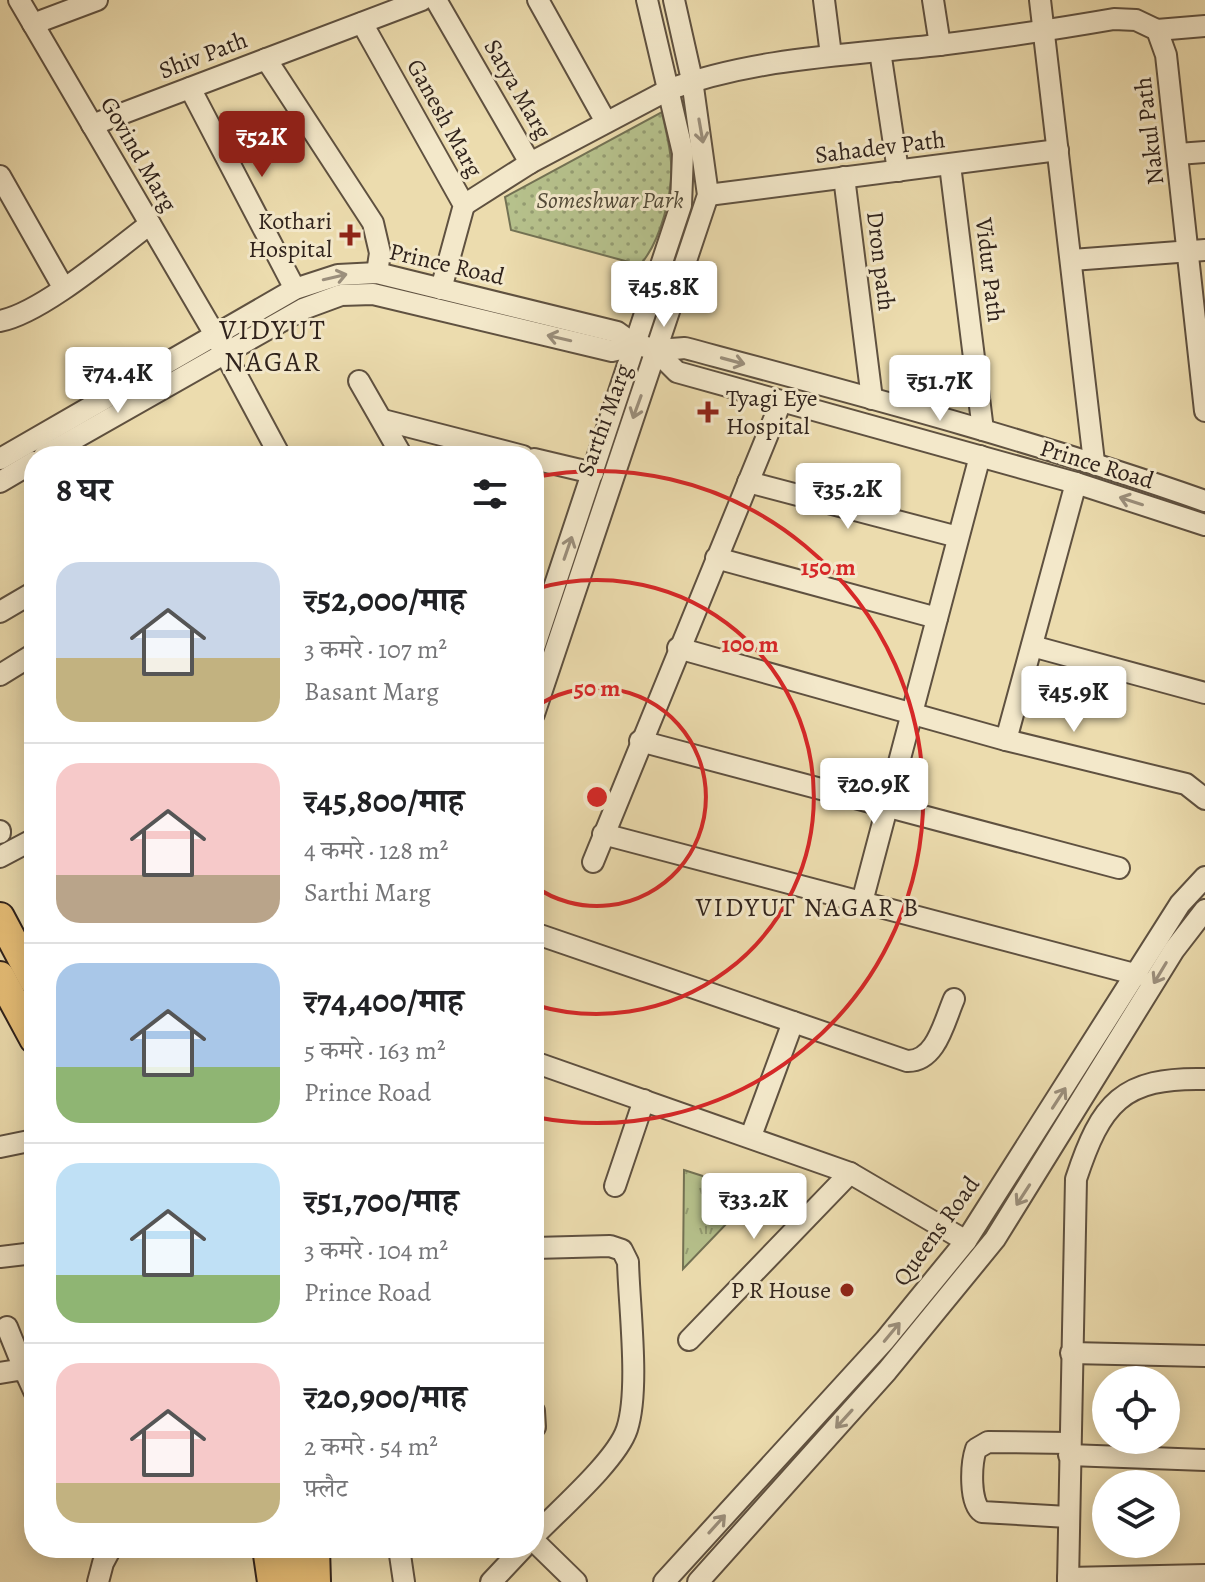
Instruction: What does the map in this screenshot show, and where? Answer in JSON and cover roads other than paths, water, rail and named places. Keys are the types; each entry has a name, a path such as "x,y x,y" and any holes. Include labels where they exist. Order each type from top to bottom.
{"highway":[{"path":"0,917 23,972"},
{"path":"268,1558 272,1582"},
{"path":"293,1558 295,1582"},
{"path":"315,1558 316,1582"}],"street":[{"name":"Govind Marg","path":"19,0 214,333 272,446"},
{"path":"33,24 97,0"},
{"name":"Satya Marg","path":"436,0 530,163"},
{"path":"538,0 606,122"},
{"path":"544,639 593,473 681,205 683,153 647,0"},
{"name":"Sarthi Marg","path":"544,643 656,351 708,195 692,80 674,0"},
{"path":"824,0 831,55"},
{"path":"933,0 940,45"},
{"path":"1040,0 1094,462"},
{"name":"Shiv Path","path":"92,125 411,2"},
{"path":"464,205 530,163 692,80 831,55 1044,31 1113,10 1157,30 1205,26"},
{"name":"Ganesh Marg","path":"362,23 464,205 441,289"},
{"name":"Nakul Path","path":"1157,30 1166,55 1178,154 1197,251 1205,411"},
{"path":"880,51 898,171"},
{"path":"266,59 373,223 380,253 377,273"},
{"path":"190,88 295,289"},
{"name":"Sahadev Path","path":"708,195 1058,150"},
{"path":"1178,154 1205,152"},
{"name":"Vidur Path","path":"950,165 983,430"},
{"path":"0,176 63,287"},
{"name":"Dron path","path":"844,177 872,399"},
{"path":"0,321 11,319 63,287 150,224"},
{"path":"1072,260 1197,251"},
{"name":"Prince Road","path":"0,459 295,289 338,275 377,273 617,332 635,346 656,351 685,348 872,399 1094,462 1205,501"},
{"name":"Prince Road","path":"61,446 303,309 341,295 373,294 612,351 635,346"},
{"name":"Prince Road","path":"656,351 677,372 1076,483 1205,525"},
{"path":"359,381 397,446"},
{"path":"593,862 781,402"},
{"path":"383,420 475,446"},
{"path":"862,902 980,456"},
{"path":"544,461 593,473"},
{"path":"0,482 24,468"},
{"path":"748,482 958,537"},
{"path":"1006,740 1076,483"},
{"path":"716,558 937,618"},
{"path":"0,612 24,598"},
{"path":"1032,646 1205,693"},
{"path":"678,648 1006,740 1186,784 1205,799"},
{"path":"0,675 24,660"},
{"path":"640,741 1119,868"},
{"path":"603,834 1138,975"},
{"path":"0,857 24,844"},
{"name":"Queens Road","path":"664,1582 885,1340 966,1241 1138,975 1180,904 1205,877"},
{"name":"Queens Road","path":"698,1582 887,1371 975,1263 1055,1144 1174,950 1205,910"},
{"path":"544,936 907,1061 919,1061 928,1055 954,999"},
{"path":"751,1136 793,1022"},
{"path":"544,1070 644,1100 850,1173 966,1241"},
{"path":"1205,1079 1168,1078 1142,1084 1119,1099 1090,1136 1076,1179 1068,1580 1205,1575"},
{"path":"615,1186 644,1100"},
{"path":"1035,1133 1055,1144"},
{"path":"0,1147 24,1142"},
{"path":"689,1340 850,1173"},
{"path":"544,1248 610,1246 622,1250 628,1262 632,1406 627,1431 615,1451 544,1527"},
{"path":"0,1257 24,1254"},
{"path":"0,1373 24,1369 7,1327"},
{"path":"1071,1353 1205,1356"},
{"path":"1068,1517 982,1512 974,1503 973,1457 981,1444 988,1442 1205,1460"},
{"path":"544,1548 576,1582"},
{"path":"98,1582 107,1558"},
{"path":"400,1558 404,1582"},
{"path":"491,1582 514,1558"}],"place":[{"name":"Kothari Hospital","path":"350,235"},
{"name":"Tyagi Eye Hospital","path":"708,412"},
{"name":"P R House","path":"847,1290"}],"district":[{"name":"VIDYUT NAGAR","path":"273,345"},
{"name":"VIDYUT NAGAR B","path":"808,907"}],"park label":[{"name":"Someshwar Park","path":"610,200"}]}
